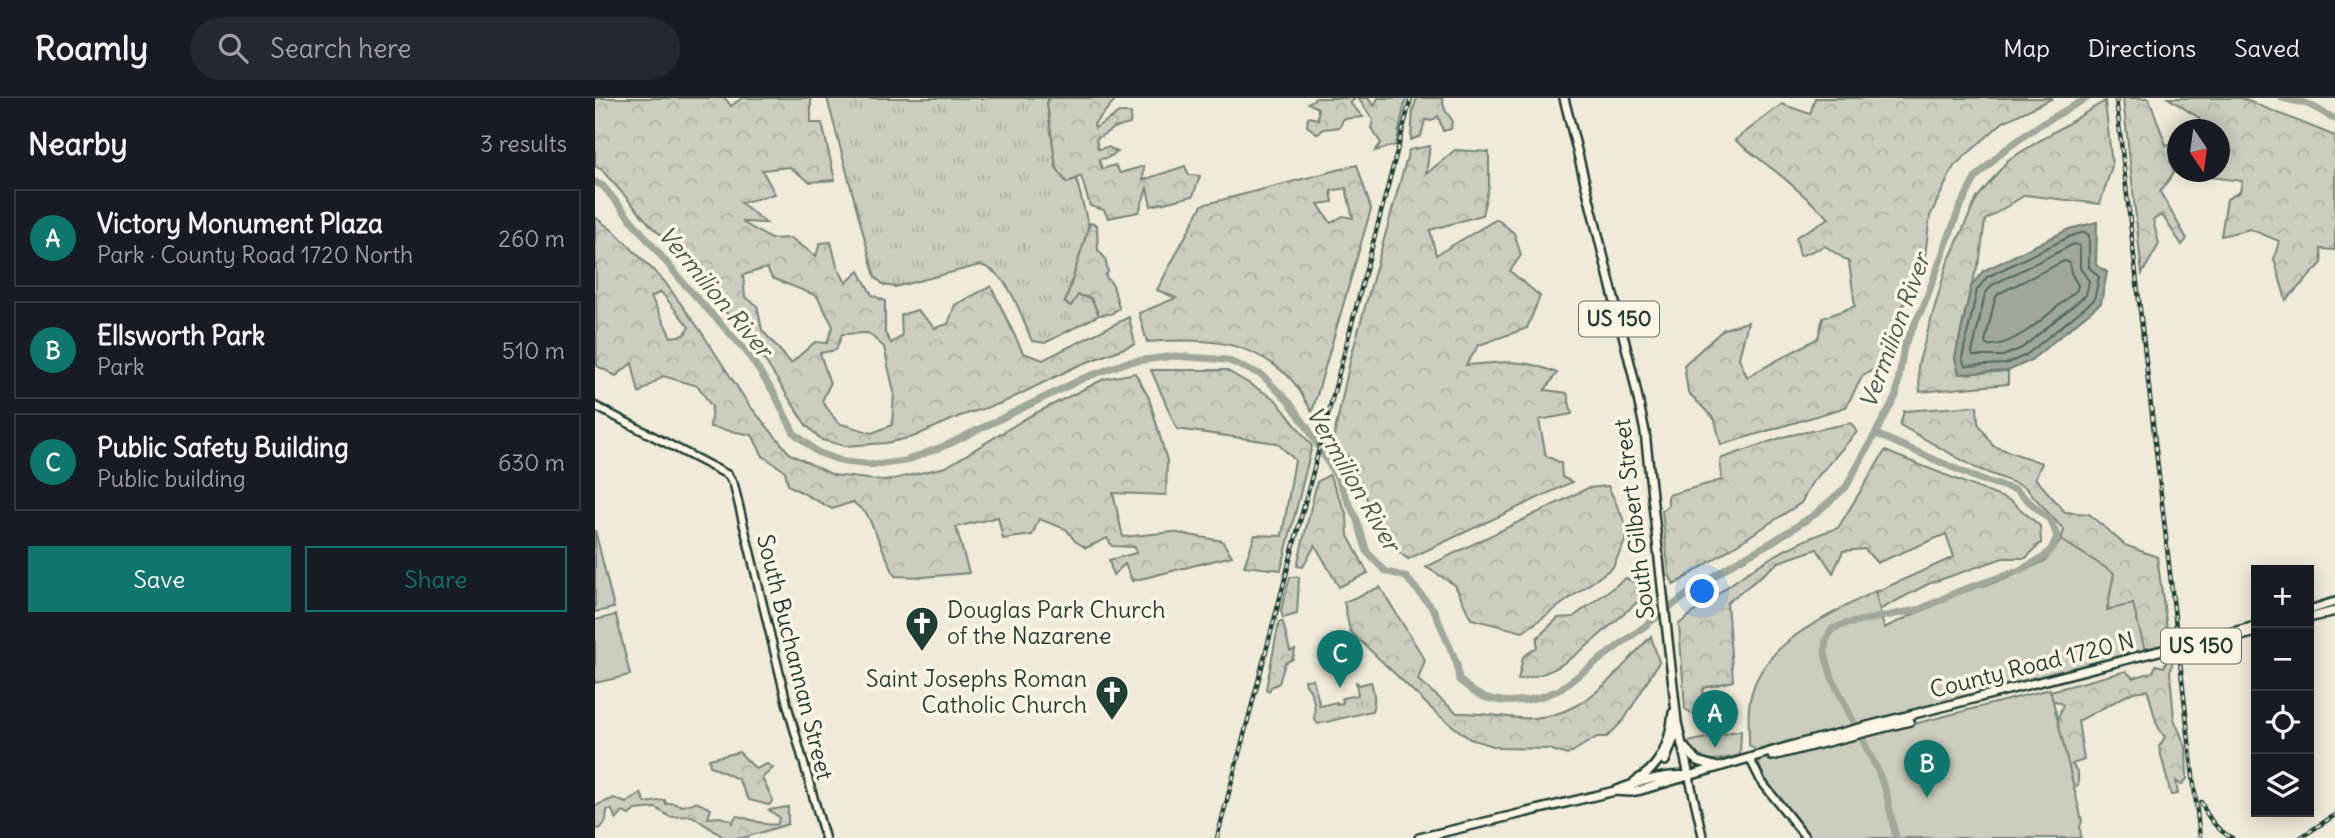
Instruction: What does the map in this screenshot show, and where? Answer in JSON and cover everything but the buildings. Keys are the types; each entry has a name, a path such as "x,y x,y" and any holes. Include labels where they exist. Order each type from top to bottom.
{"main road":[{"name":"South Gilbert Street","path":"1564,98 1639,403 1650,468 1675,722 1689,776"},
{"path":"2314,618 2335,611"},
{"name":"County Road 1720 N","path":"1899,721 2251,627"},
{"name":"County Road 1720 N","path":"1899,721 2251,633"},
{"name":"US 150","path":"1689,776 1899,721"},
{"path":"1419,838 1630,789 1651,777 1666,759 1677,735 1675,722"},
{"path":"1615,791 1643,777 1658,763 1675,722"},
{"path":"1682,744 1697,761 1718,767"},
{"path":"1629,785 1678,774 1689,776"},
{"path":"1615,791 1630,792 1689,776"}],"street":[{"name":"South Buchannan Street","path":"595,406 728,475 734,485 787,704 825,838"},
{"path":"1749,759 1761,781 1806,838"},
{"path":"1689,776 1703,838"}],"green space":[{"path":"595,98 725,98 731,106 742,98 811,98 811,123 822,123 835,180 810,182 789,167 762,170 775,194 741,203 766,223 742,222 771,239 791,238 816,256 820,243 831,242 837,266 846,283 859,271 872,295 885,301 885,333 891,343 902,336 901,315 917,310 935,328 948,324 955,305 991,286 1023,353 1043,360 1129,317 1135,344 1077,366 1002,403 960,416 913,437 886,443 845,446 822,440 806,425 757,348 716,301 678,249 653,228 602,170 595,166","holes":["767,268 772,278 817,296 833,326 827,343 815,342 791,363 762,330 757,305 745,297 743,275","868,333 884,347 894,392 892,425 872,433 838,423 822,401 830,384 820,353 836,350 842,334"]},
{"path":"827,98 1049,98 1047,103 1056,167 1067,183 1076,178 1089,228 1065,302 1077,295 1091,298 1099,315 1045,343 1032,341 1006,285 990,269 980,265 895,287 884,285 875,277"},
{"path":"1049,98 1117,98 1094,124 1095,128 1119,113 1131,113 1130,124 1114,128 1096,139 1098,149 1108,147 1118,152 1099,159 1102,169 1115,165 1120,173 1144,166 1143,180 1185,166 1189,175 1200,176 1193,196 1151,206 1147,188 1139,212 1108,218 1104,210 1090,206 1081,176 1067,183 1056,167 1047,103"},
{"path":"1316,98 1356,98 1350,103 1363,117 1343,119 1340,127 1324,129 1318,134 1307,126 1308,117 1318,119 1318,108 1308,103"},
{"path":"1358,98 1368,98 1374,106 1378,98 1406,98 1396,145 1375,151 1381,143 1371,128 1373,120"},
{"path":"1417,98 1442,98 1445,110 1452,120 1451,129 1443,131 1438,116 1432,121 1425,120 1421,136 1411,140 1413,109"},
{"path":"1815,98 2053,98 2003,122 1954,166 1930,216 1925,256 1893,329 1881,366 1863,375 1846,407 1721,445 1715,420 1688,392 1684,365 1724,329 1748,322 1739,358 1747,377 1818,338 1823,318 1855,306 1849,262 1825,246 1800,256 1796,237 1829,218 1735,140 1782,104 1810,114"},
{"path":"2123,98 2149,98 2167,145 2167,182 2160,192 2187,239 2182,245 2162,215 2153,220 2159,244 2142,274"},
{"path":"2168,98 2241,98 2335,136 2335,250 2321,249 2322,263 2286,300 2274,259 2279,241 2250,229 2221,236 2227,199 2240,192 2242,181 2230,180 2230,119 2199,118"},
{"path":"2105,101 2112,166 2100,204 2025,195 1985,220 1980,258 1955,358 1959,374 2008,371 2008,384 1920,392 1918,365 1947,264 1977,198 2008,160"},
{"path":"1430,146 1426,174 1455,150 1489,152 1489,186 1482,215 1430,230 1436,255 1497,219 1514,233 1521,255 1510,271 1540,296 1527,328 1479,345 1466,365 1522,363 1557,373 1545,390 1567,393 1572,414 1539,420 1546,456 1561,463 1562,477 1572,482 1408,559 1385,541 1350,459 1333,441 1351,357 1409,150"},
{"path":"1357,165 1371,209 1312,412 1291,379 1254,353 1221,343 1203,341 1147,342 1139,313 1176,298 1157,290 1202,205","holes":["1346,188 1353,218 1343,216 1331,223 1318,204 1333,202 1331,191"]},
{"path":"595,217 616,233 664,281 749,405 790,454 833,475 885,481 946,467 1028,417 1104,379 1135,373 1149,398 1167,461 1166,495 1113,493 1123,537 1172,532 1222,541 1232,556 1132,581 1125,564 1113,575 1109,560 1136,553 1135,547 1112,546 1107,538 1086,548 1075,541 1066,529 1039,519 1032,535 1003,539 998,517 956,527 969,573 923,577 895,576 867,514 853,502 832,509 788,485 785,471 763,456 752,435 710,427 712,407 698,386 663,376 639,393 632,363 616,376 597,366","holes":["661,292 689,327 684,335 671,337 651,297"]},
{"path":"1090,223 1097,225 1098,250 1105,258 1108,272 1105,276 1113,285 1119,308 1111,314 1099,315 1091,298 1078,295 1071,306 1065,303"},
{"path":"1151,370 1226,370 1275,399 1312,446 1281,570 1244,566 1255,535 1282,536 1295,460 1277,443 1177,429"},
{"path":"1977,406 1978,423 1993,446 2042,463 2035,478 2065,512 2089,514 2125,545 2157,557 2169,643 2121,655 2107,611 2113,573 2061,540 2064,530 2025,487 1976,468 1900,425 1904,411"},
{"path":"1851,423 1857,432 1811,484 1801,503 1674,585 1669,574 1662,511 1668,506 1668,495 1722,480 1720,459 1786,436"},
{"path":"1885,451 2011,501 2040,526 2041,543 2026,558 2003,558 1928,584 1881,609 1842,612 1878,591 1954,557 1946,534 1877,563 1865,549 1843,551 1833,573 1817,549 1779,562 1727,603 1733,681 1704,688 1699,718 1685,709 1679,624 1754,568 1794,545 1838,528"},
{"path":"1329,475 1347,515 1348,536 1368,573 1339,587 1315,545 1303,567 1297,566 1317,482"},
{"path":"1608,486 1627,527 1625,541 1613,567 1523,632 1471,619 1455,585 1426,567 1588,488"},
{"path":"595,530 614,608 595,612"},
{"path":"2061,540 2114,573 2107,610 2133,604 2145,651 1898,716 1906,726 2050,689 2082,821 2081,838 1811,838 1770,786 1763,775 1756,751 1749,745 1750,698 1760,673 1772,657 1803,631 1875,591 1884,628 1957,594 2005,579 2045,561"},
{"path":"1290,577 1299,577 1297,614 1283,618 1281,610"},
{"path":"1626,578 1637,584 1639,601 1565,662 1546,673 1518,680 1523,657 1537,647 1537,638 1558,618 1573,617"},
{"path":"1380,587 1425,660 1418,680 1457,713 1522,718 1543,717 1562,712 1595,693 1651,636 1659,662 1624,720 1607,737 1597,737 1567,755 1549,749 1500,748 1470,739 1436,713 1350,631 1344,602"},
{"path":"616,615 630,675 595,683 595,620"},
{"path":"1279,622 1283,622 1290,651 1295,650 1293,659 1285,663 1279,683 1269,691 1266,689"},
{"path":"2173,660 2170,672 2174,719 2186,747 2187,779 2181,785 2176,781 2178,794 2171,795 2159,747 2165,737 2156,721 2147,690 2133,692 2078,721 2084,760 2072,764 2078,773 2078,786 2067,788 2057,735 2063,705 2056,701 2026,706 2024,698 2126,671 2133,678 2153,672 2156,665 2164,667 2167,661"},
{"path":"1313,679 1320,706 1343,703 1342,698 1358,695 1356,681 1359,685 1371,682 1374,696 1372,711 1318,724 1314,719 1313,697 1305,680"},
{"path":"1741,730 1740,755 1736,756 1707,760 1696,755 1688,742"},
{"path":"739,752 756,769 767,764 773,768 762,778 773,800 769,805 749,800 738,779 710,766 709,759"},
{"path":"641,793 645,803 665,800 666,804 683,806 696,802 711,809 708,818 720,817 732,823 736,816 778,824 779,817 769,810 788,807 788,824 743,838 725,838 692,816 670,817 656,808 635,810 629,815 623,812 616,820 612,810 607,810 606,821 600,829 595,828 595,806 614,798 626,803"}],"water":[{"path":"2097,222 2096,265 2107,272 2101,303 2030,361 2008,371 1959,374 1955,358 1971,287 1983,271 2069,229"}],"waterway":[{"name":"Vermilion River","path":"595,182 603,186 686,286 746,351 774,393 794,433 817,452 844,462 875,465 905,461 949,444 1084,378 1128,362 1175,356 1227,360 1262,375 1290,403 1307,427 1338,480 1357,520 1367,552 1385,571 1406,577 1434,610 1457,664 1459,680 1475,693 1487,698 1519,701 1559,690 1688,594 1814,515 1846,487 1896,396 1904,346 1924,305 1959,209 1976,177 2002,152 2038,126 2087,98"},
{"name":"Vermilion River","path":"2282,98 2308,104 2335,119"},
{"path":"1876,434 1979,479 2016,490 2051,521 2057,536 2044,557 2020,570 1959,591 1921,609 1845,624 1832,629 1826,640 1825,654 1832,678 1878,771 1886,792 1896,838"}],"railway":[{"path":"1217,838 1411,98"},
{"path":"2116,98 2200,838"},
{"path":"2201,802 2213,823 2232,838"},
{"path":"2300,838 2335,815"}],"place":[{"name":"Douglas Park Church of the Nazarene","path":"922,653"},
{"name":"Public Safety Building","path":"1340,688"},
{"name":"Saint Josephs Roman Catholic Church","path":"1112,722"},
{"name":"Victory Monument Plaza","path":"1715,748"},
{"name":"Ellsworth Park","path":"1927,798"}]}
